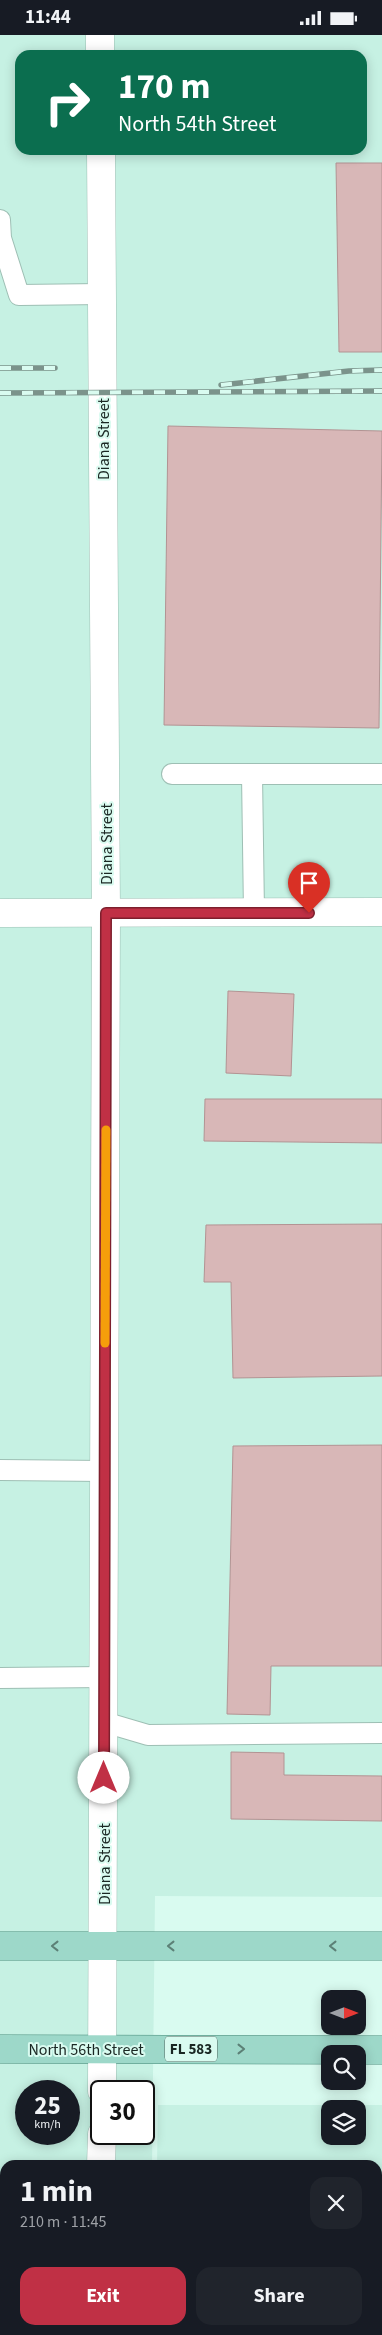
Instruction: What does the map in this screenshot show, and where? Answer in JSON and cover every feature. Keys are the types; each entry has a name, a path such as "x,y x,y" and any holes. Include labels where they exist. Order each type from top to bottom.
{"main road":[{"path":"0,1946 382,1946"},
{"name":"North 56th Street","path":"0,2049 382,2050"}],"street":[{"path":"100,35 100,50"},
{"name":"Diana Street","path":"101,155 106,913 102,2080"},
{"path":"0,913 382,913"},
{"path":"101,2160 102,2145"}],"lane":[{"path":"0,220 0,238 20,295 102,294"},
{"path":"172,774 382,774"},
{"path":"252,774 254,913"},
{"path":"0,1470 105,1471"},
{"path":"0,1678 105,1677"},
{"path":"104,1722 148,1735 382,1733"}],"shaded area":[{"path":"0,35 382,35 382,1897 155,1896 153,2080 90,2080 90,2145 152,2145 152,2160 0,2160"},
{"path":"158,2105 321,2105 321,2145 366,2145 366,2105 382,2105 382,2160 157,2160"}],"building":[{"path":"336,163 382,163 382,352 339,352"},
{"path":"168,426 382,431 379,728 164,725"},
{"path":"228,991 294,994 291,1076 226,1073"},
{"path":"205,1099 382,1099 382,1143 204,1141"},
{"path":"382,1224 382,1376 233,1378 231,1282 204,1282 206,1225"},
{"path":"382,1445 382,1666 271,1666 270,1715 227,1714 233,1446"},
{"path":"231,1752 284,1753 284,1775 382,1776 382,1821 231,1819"}],"railway":[{"path":"0,368 55,368"},
{"path":"221,385 349,371 382,370"},
{"path":"0,393 382,391"}],"slow traffic":[{"path":"105,1343 106,1130"}],"route":[{"path":"104,1778 106,913 309,913"}]}
